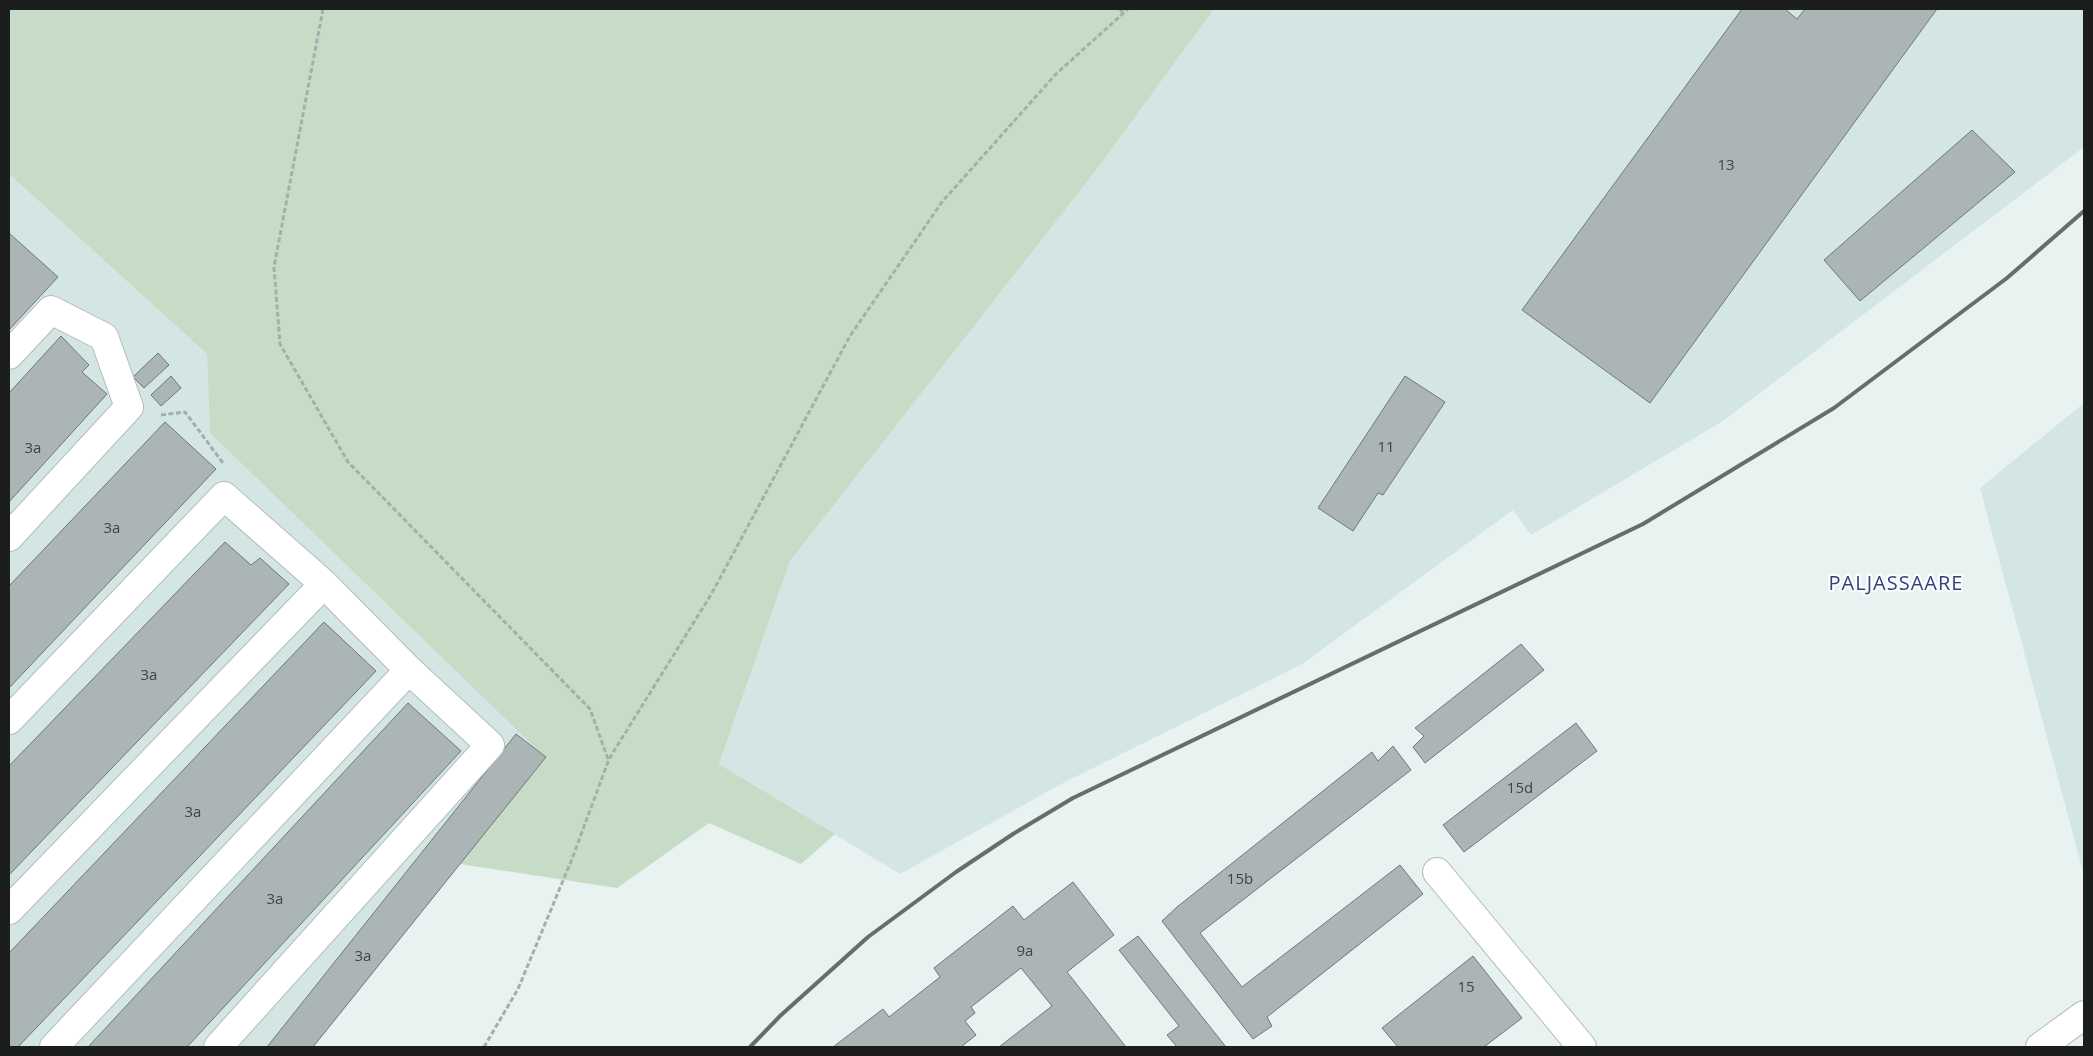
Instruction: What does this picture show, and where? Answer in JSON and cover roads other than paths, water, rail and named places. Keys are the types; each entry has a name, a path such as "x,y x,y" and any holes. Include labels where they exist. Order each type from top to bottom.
{"street":[{"path":"9,356 51,310 104,337 129,407 9,537"},
{"path":"9,720 224,496 324,584 409,670 490,745 218,1047"},
{"path":"9,910 324,584"},
{"path":"54,1047 409,670"},
{"path":"1437,872 1582,1047"},
{"path":"2040,1047 2084,1015"}],"railway":[{"path":"750,1047 780,1016 868,937 956,872 1013,834 1073,798 1643,524 1834,408 2007,278 2084,211"}],"district":[{"name":"PALJASSAARE","path":"1896,583"}]}
